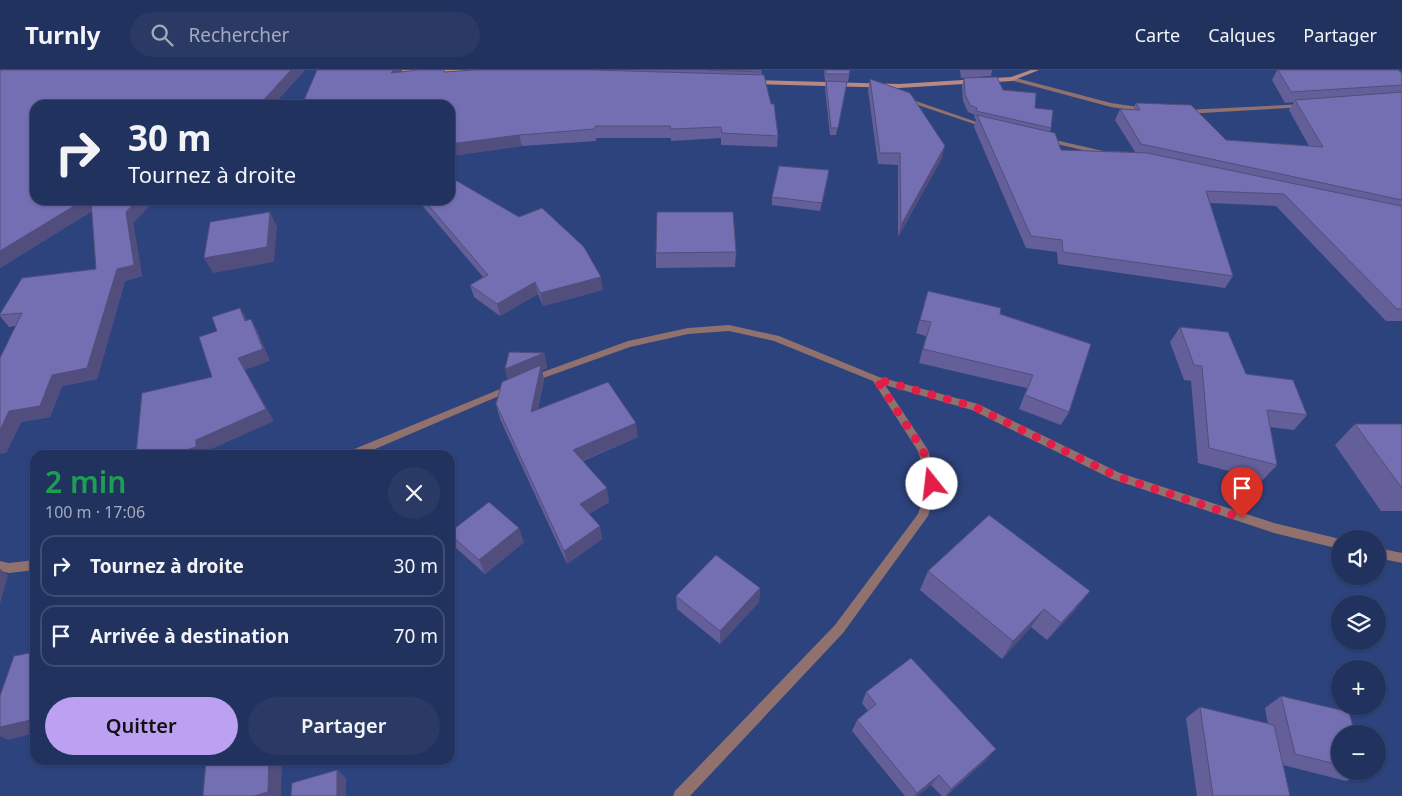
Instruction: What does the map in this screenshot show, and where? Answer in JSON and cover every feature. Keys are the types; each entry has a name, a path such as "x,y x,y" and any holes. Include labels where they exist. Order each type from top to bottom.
{"main road":[{"path":"373,70 472,72"},
{"path":"748,82 866,86 1012,79 1036,70"}],"street":[{"path":"1012,79 1111,105 1150,111"},
{"path":"866,86 892,95"},
{"path":"900,98 996,129"},
{"path":"1176,112 1229,111 1314,105"},
{"path":"1042,139 1118,156"},
{"path":"364,450 522,383 628,344 688,331 730,328 776,338 876,379 975,407 1116,476 1274,528 1331,542"},
{"path":"680,796 839,629 923,516 932,484 923,450 876,379"},
{"path":"1386,555 1402,558"},
{"path":"0,566 9,568 30,566"}],"building":[{"path":"0,70 291,70 264,100 30,100 30,205 76,205 0,251"},
{"path":"317,70 394,70 391,73 418,70 444,70 444,72 475,70 594,70 764,75 771,104 774,104 778,136 722,133 721,127 671,129 670,126 595,126 595,129 519,135 455,143 455,100 304,100"},
{"path":"707,70 761,70 762,72"},
{"path":"825,70 850,70 849,74 826,74"},
{"path":"1278,70 1398,70 1402,73 1402,85 1291,92"},
{"path":"997,77 1003,90 1036,93 1035,108 1053,110 1051,128 976,111 977,108 970,105 965,94 964,78"},
{"path":"870,79 910,93 945,146 901,225 900,153 880,153"},
{"path":"826,81 847,82 838,128 831,128"},
{"path":"1402,92 1402,200 1141,144 1120,109 1140,110 1136,103 1191,105 1226,140 1323,147 1295,100"},
{"path":"977,115 1055,133 1061,150 1147,153 1402,206 1402,309 1397,309 1284,194 1206,191 1233,276 1063,252 1062,240 1031,236"},
{"path":"779,166 829,170 822,203 772,197"},
{"path":"455,180 519,217 542,208 584,247 601,277 540,293 535,282 497,304 470,285 488,275 428,205 455,205"},
{"path":"91,205 132,205 126,212 134,265 117,269 87,368 52,375 40,406 9,411 0,430 0,358 22,313 0,314 22,278 96,269"},
{"path":"270,212 267,247 204,258 210,222"},
{"path":"657,212 733,212 736,252 656,253"},
{"path":"928,291 1001,308 1000,314 1091,344 1069,412 1025,395 1033,375 923,349 931,322 920,320"},
{"path":"240,308 245,321 251,319 263,349 238,358 266,409 196,440 196,447 186,450 136,450 142,393 212,377 199,337 217,331 212,317"},
{"path":"1180,327 1228,332 1246,374 1293,380 1307,415 1267,410 1277,465 1209,448 1202,366 1194,365"},
{"path":"509,352 544,353 505,369"},
{"path":"541,365 531,412 608,382 636,423 573,450 607,488 580,504 600,526 564,551 496,404 502,382"},
{"path":"1355,424 1402,424 1402,488"},
{"path":"489,502 519,528 479,560 455,538 455,528"},
{"path":"989,515 1090,591 1061,623 1044,609 1013,641 928,571"},
{"path":"716,555 760,588 720,631 676,596"},
{"path":"30,653 30,720 0,727 0,696 14,656"},
{"path":"911,658 996,749 951,789 939,775 917,793 857,720 876,704 866,692"},
{"path":"1281,696 1331,708 1331,715 1350,715 1353,725 1331,725 1331,763 1295,754"},
{"path":"1200,707 1274,725 1290,796 1213,796"},
{"path":"206,765 269,765 268,792 254,796 203,796"},
{"path":"337,770 337,796 291,796 292,783"}],"route":[{"path":"932,484 923,450 876,379 975,407 1116,476 1242,518"}]}
